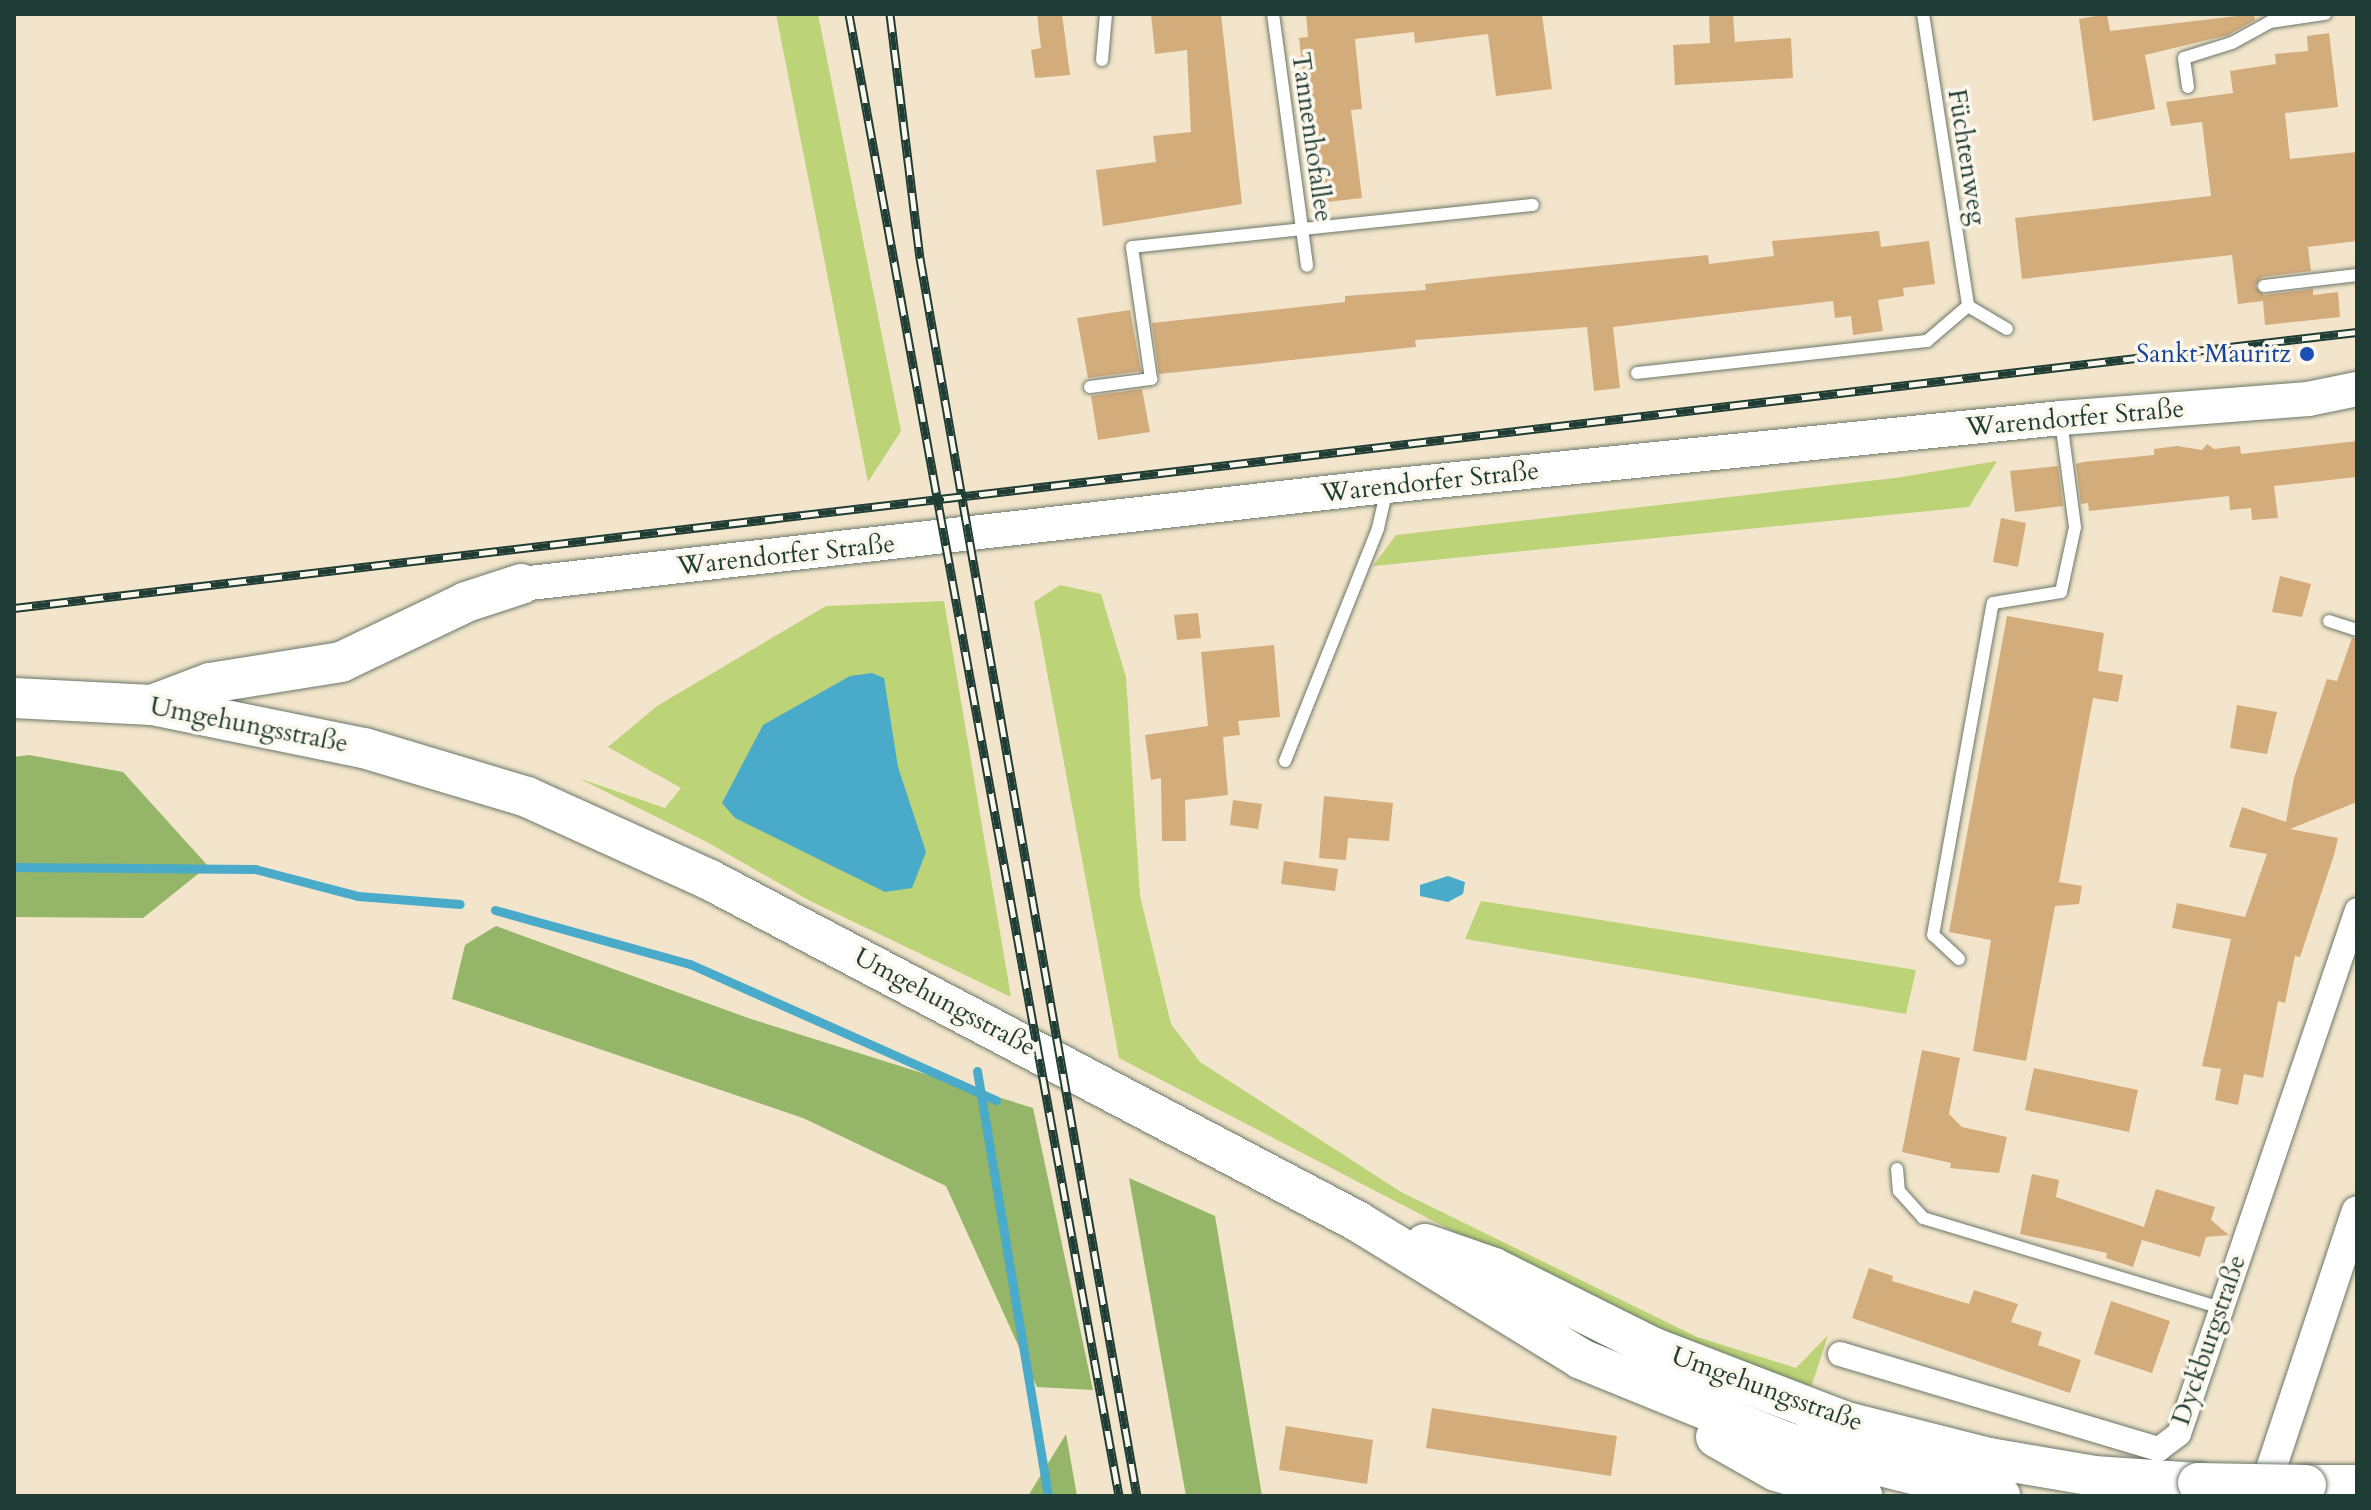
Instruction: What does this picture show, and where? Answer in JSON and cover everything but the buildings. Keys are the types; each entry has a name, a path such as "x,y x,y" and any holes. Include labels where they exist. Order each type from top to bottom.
{"highway":[{"path":"152,705 210,683 341,662 466,602 521,584"},
{"name":"Umgehungsstraße","path":"14,698 152,705 364,748 479,780 527,797 710,880 1357,1221 1581,1359 1785,1442 2000,1496"},
{"name":"Umgehungsstraße","path":"1357,1221 1494,1268 1652,1347 1846,1422 1989,1458 2094,1476 2198,1483 2357,1485"},
{"path":"1581,1359 1776,1471 1862,1496"}],"main road":[{"name":"Warendorfer Straße","path":"521,584 1387,486 2061,418 2352,394"}],"street":[{"name":"Dyckburgstraße","path":"1840,1354 2159,1449 2179,1434 2357,910"},
{"path":"2262,1496 2357,1211"}],"lane":[{"path":"1102,60 1106,14"},
{"name":"Tannenhofallee","path":"1273,14 1307,266"},
{"name":"Füchtenweg","path":"1923,14 1968,306"},
{"path":"2188,87 2184,58 2232,43 2270,22 2325,14"},
{"path":"1090,387 1151,379 1132,247 1533,205"},
{"path":"2264,286 2357,275"},
{"path":"1637,373 1927,341 1968,306 2007,329"},
{"path":"1959,959 1933,935 1993,603 2061,592 2075,527 2061,418"},
{"path":"1285,761 1378,528 1387,486"},
{"path":"2329,621 2357,630"},
{"path":"1897,1169 1899,1191 1923,1218 2221,1308"}],"green space":[{"path":"776,14 818,14 901,431 868,482"},
{"path":"1997,461 1969,507 1373,566 1396,535 1895,478"},
{"path":"1060,585 1101,594 1126,677 1140,896 1171,1024 1200,1062 1401,1192 1697,1337 1796,1368 1828,1335 1810,1391 1688,1353 1119,1058 1034,602"},
{"path":"944,601 1011,997 810,901 707,842 578,778 665,808 681,788 608,747 657,706 826,606"},
{"path":"29,755 123,772 208,866 143,918 14,917 14,757"},
{"path":"1481,901 1916,970 1906,1014 1465,939"},
{"path":"496,926 748,1018 1033,1108 1093,1390 1037,1387 946,1186 803,1118 452,999 465,945"},
{"path":"1129,1178 1215,1216 1262,1496 1186,1496"},
{"path":"1066,1434 1077,1496 1028,1496"}],"water":[{"path":"872,673 884,678 898,767 926,852 912,888 885,892 735,818 722,803 763,725 850,676"},
{"path":"1448,876 1465,882 1463,894 1448,902 1420,896 1420,885"}],"waterway":[{"path":"14,867 255,869 358,896 460,904"},
{"path":"495,910 690,964 996,1100"},
{"path":"977,1071 1048,1496"}],"railway":[{"path":"849,14 1119,1496"},
{"path":"890,14 920,258 1137,1496"},
{"path":"14,608 2357,332"}],"place":[{"name":"Sankt Mauritz","path":"2307,354"}]}
